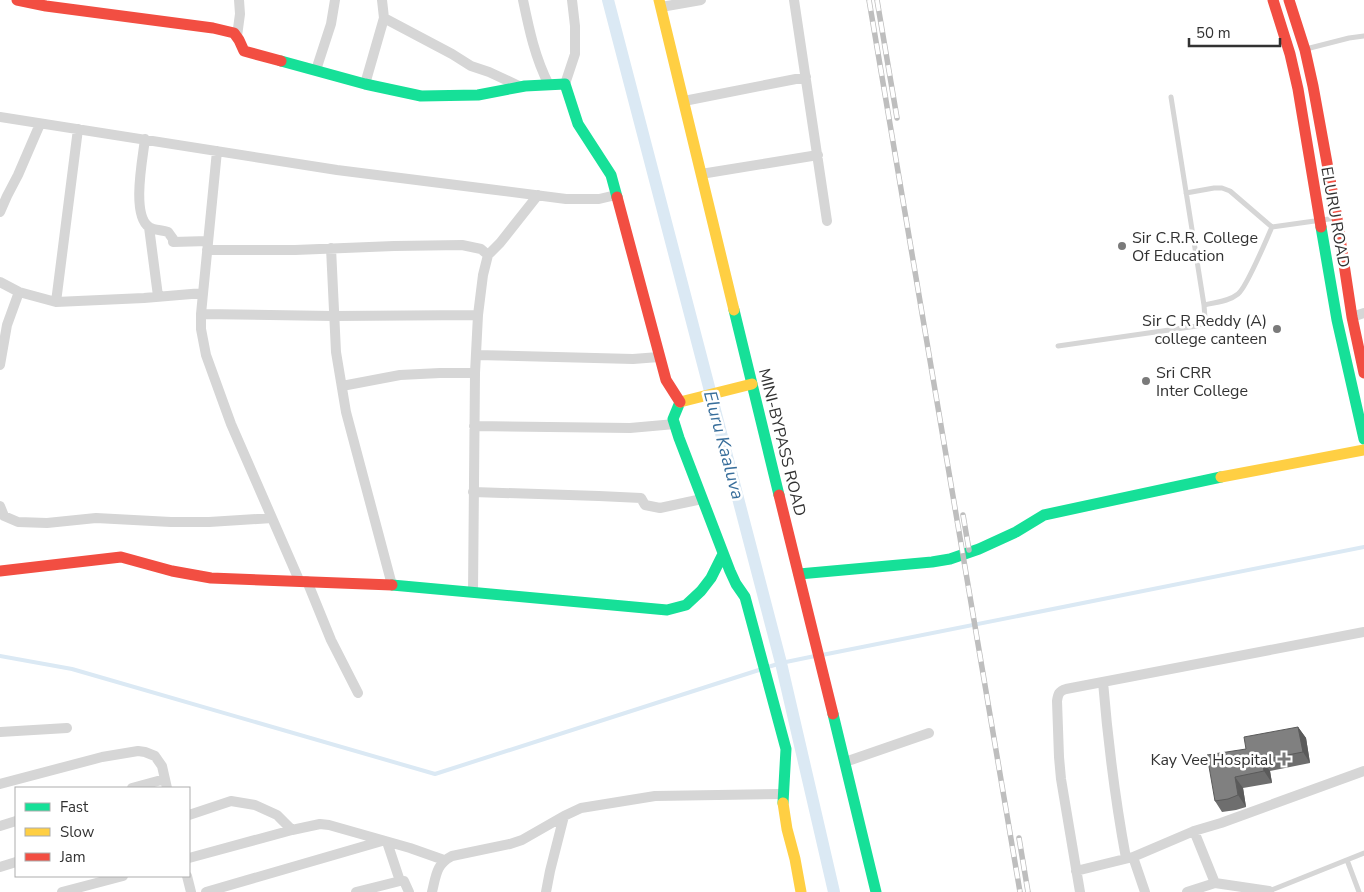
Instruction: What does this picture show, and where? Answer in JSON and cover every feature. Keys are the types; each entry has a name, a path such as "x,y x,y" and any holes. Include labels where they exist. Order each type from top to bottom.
{"street":[{"path":"17,0 46,6 213,28 234,33 244,51 365,84 421,96 478,95 520,87 566,84"},
{"path":"236,36 240,14 239,0"},
{"path":"316,70 331,24 335,0"},
{"path":"365,84 384,18 382,0"},
{"path":"523,0 530,33 549,85"},
{"path":"572,0 575,26 575,54 566,84 570,102 578,124 611,175 659,357 666,380 680,402"},
{"path":"660,3 701,0"},
{"path":"794,0 827,221"},
{"name":"ELURU ROAD","path":"1273,0 1290,54 1298,89 1337,320 1364,439"},
{"name":"ELURU ROAD","path":"1289,0 1313,86 1337,218 1352,317 1364,373"},
{"name":"MINI-BYPASS ROAD","path":"660,3 876,892"},
{"path":"384,18 471,66 489,72 520,87"},
{"path":"684,101 806,77"},
{"path":"0,117 337,170 566,199 600,199 616,195"},
{"path":"0,212 40,124"},
{"path":"56,302 78,129"},
{"path":"146,139 139,190 139,207 144,221 149,227 158,296"},
{"path":"217,151 201,314 201,329 206,355 231,424 272,518 358,693"},
{"path":"701,174 818,155"},
{"path":"473,592 475,373 478,315 483,275 488,255 500,243 538,195"},
{"path":"149,227 168,232 173,242 207,246 295,250 462,245 481,248 488,255"},
{"path":"331,248 336,352 346,412 392,585"},
{"path":"0,282 19,292 56,302 203,293"},
{"path":"0,365 7,325 19,292"},
{"path":"1352,317 1364,313"},
{"path":"201,314 334,316 478,315"},
{"path":"476,355 633,359 659,357"},
{"path":"342,386 400,375 475,373"},
{"path":"680,402 752,384"},
{"path":"680,402 673,419 723,554 736,584 745,597 786,749 783,806 801,892"},
{"path":"474,426 630,428 675,424"},
{"path":"799,576 950,559 979,549 1016,532 1044,515 1059,511 1194,482 1364,450"},
{"path":"473,492 640,498 645,505 660,508 702,499"},
{"path":"0,506 4,516 18,522 47,523 96,518 209,522 272,518"},
{"path":"0,571 121,557 172,571 210,578 392,585 667,610 686,604 701,591 711,578 723,554"},
{"path":"1080,892 1058,757 1058,694 1060,691 1364,632"},
{"path":"1103,682 1110,756 1129,857 1145,892"},
{"path":"0,732 68,728"},
{"path":"844,762 929,733"},
{"path":"0,784 102,758 138,751 155,756 162,766 166,784 140,787"},
{"path":"1076,871 1129,857 1194,831 1364,770"},
{"path":"432,892 438,868 444,860 452,856 522,840 581,808 655,796 783,794"},
{"path":"190,815 232,801 255,805 277,815 292,830"},
{"path":"546,892 564,816"},
{"path":"0,826 15,822"},
{"path":"190,858 320,824 410,848 444,860"},
{"path":"1194,831 1215,883"},
{"path":"385,841 400,881"},
{"path":"206,892 385,841"},
{"path":"0,867 15,862"},
{"path":"62,892 119,877"},
{"path":"187,877 191,892"},
{"path":"356,892 400,881 404,881 409,892"},
{"path":"1188,892 1215,883 1269,892"}],"lane":[{"path":"1290,54 1349,38 1364,36"},
{"path":"1058,346 1197,326 1203,323 1205,318 1204,305 1171,97"},
{"path":"1186,193 1222,188 1230,191 1272,226 1337,218"},
{"path":"1204,305 1228,300 1239,293 1272,226"},
{"path":"1269,892 1364,853"},
{"path":"1347,860 1359,892"}],"building":[{"path":"1298,727 1303,752 1262,760 1264,771 1235,777 1238,795 1215,801 1207,755 1246,749 1244,737"}],"waterway":[{"name":"Eluru Kaaluva","path":"608,0 781,663 834,892"},
{"path":"822,655 1364,547"},
{"path":"0,656 72,669 435,774 762,669"},
{"path":"768,667 815,656"}],"railway":[{"path":"869,0 1020,892"},
{"path":"877,0 897,118"},
{"path":"963,515 969,550"},
{"path":"1019,838 1028,892"}],"traffic: fast":[{"path":"281,61 365,84 421,96 478,95 525,86 565,84 578,124 611,175 617,197"},
{"path":"1321,227 1337,320 1364,439"},
{"path":"734,310 779,495"},
{"path":"680,402 673,419 730,571 745,597 786,749 783,803"},
{"path":"799,574 950,559 979,549 1016,532 1044,515 1221,477"},
{"path":"392,585 667,610 686,605 701,591 711,578 723,554"},
{"path":"833,714 876,892"}],"traffic: slow":[{"path":"659,0 734,310"},
{"path":"680,402 752,384"},
{"path":"1221,477 1364,450"},
{"path":"783,803 801,892"}],"traffic: jam":[{"path":"17,0 46,6 213,28 234,33 244,51 281,61"},
{"path":"1273,0 1290,54 1298,89 1321,227"},
{"path":"1289,0 1305,50 1313,86 1337,218 1352,317 1364,373"},
{"path":"617,197 666,380 680,402"},
{"path":"779,495 833,714"},
{"path":"0,571 121,557 172,571 211,578 392,585"}],"place":[{"name":"Sir C.R.R. College Of Education","path":"1122,246"},
{"name":"Sir C R Reddy (A) college canteen","path":"1277,329"},
{"name":"Sri CRR Inter College","path":"1146,381"},
{"name":"Kay Vee Hospital","path":"1284,759"}]}
